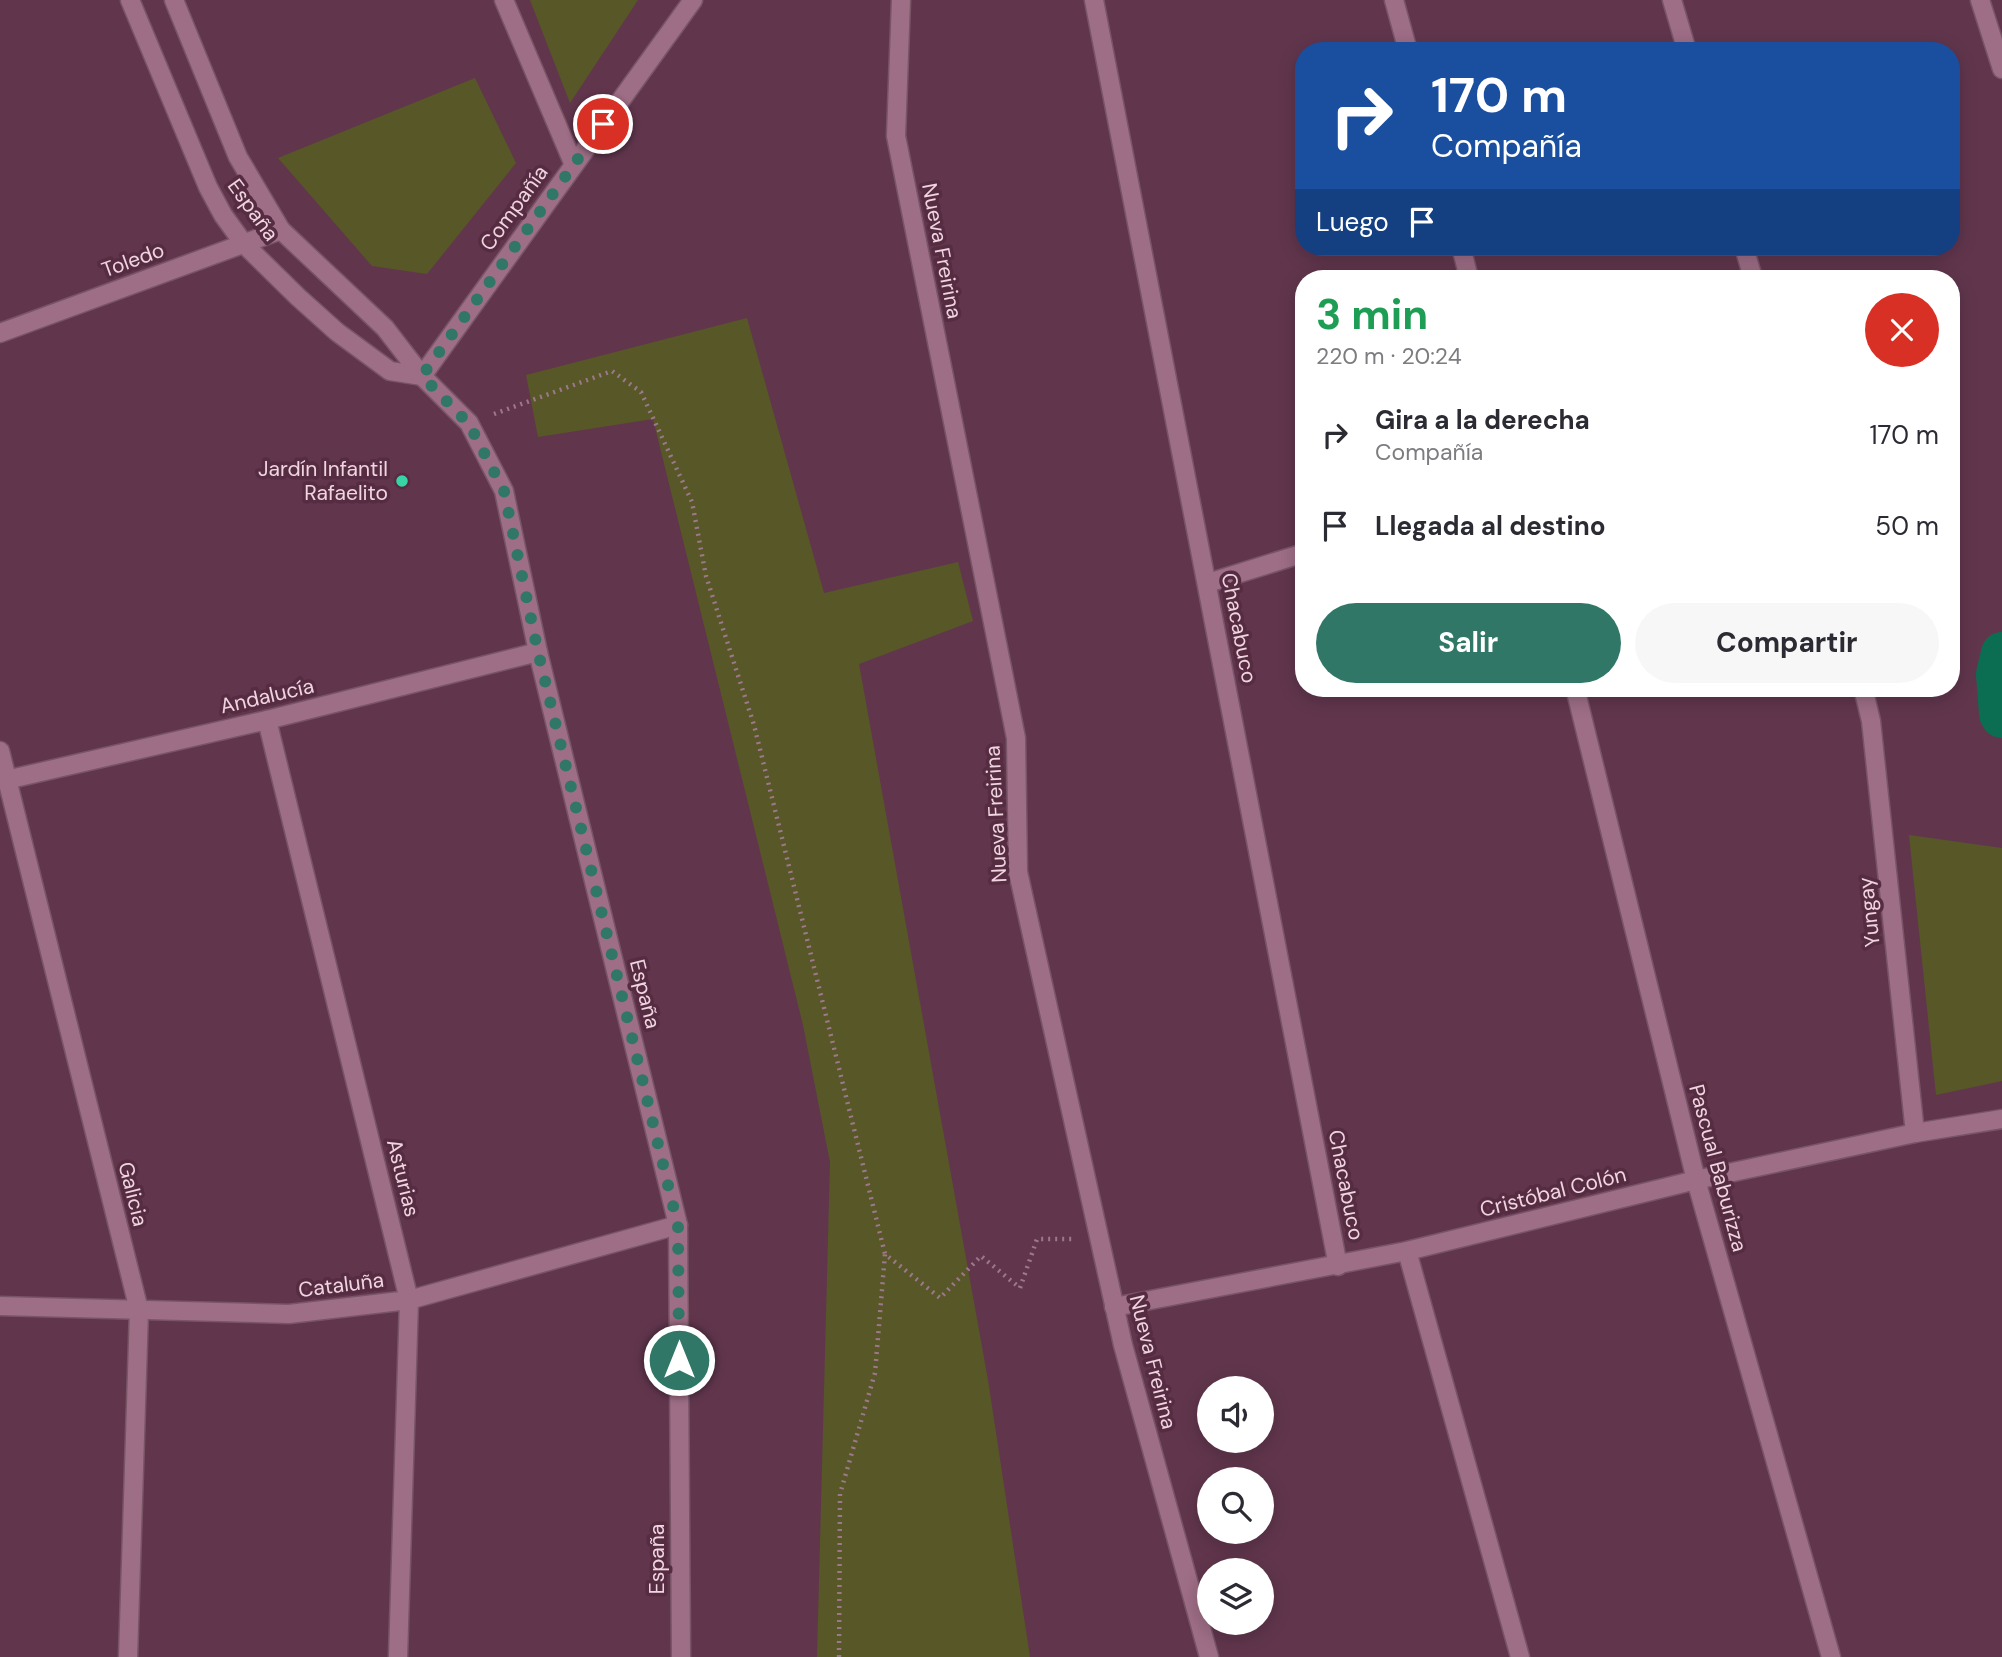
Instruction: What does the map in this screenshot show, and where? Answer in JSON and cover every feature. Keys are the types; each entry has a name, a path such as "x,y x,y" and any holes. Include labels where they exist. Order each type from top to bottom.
{"street":[{"name":"España","path":"130,0 208,187 223,215 244,244 337,332 373,359 390,371 422,376"},
{"name":"España","path":"174,0 238,157 281,230 385,328 422,376 469,424 504,491 538,652 678,1226 681,1657"},
{"path":"504,0 573,165"},
{"name":"Compañía","path":"422,376 693,0"},
{"name":"Nueva Freirina","path":"901,0 896,136 1016,738 1018,872 1123,1345 1209,1657"},
{"name":"Chacabuco","path":"1094,0 1338,1266"},
{"path":"1394,0 1406,42"},
{"path":"1672,0 1684,42"},
{"path":"1980,0 2002,69"},
{"name":"Toledo","path":"0,332 281,230"},
{"path":"1208,583 1295,556"},
{"name":"Andalucía","path":"6,780 267,720 538,652"},
{"name":"Pascual Baburizza","path":"1577,697 1696,1180 1831,1657"},
{"name":"Yungay","path":"1865,697 1871,721 1915,1133"},
{"name":"Asturias","path":"267,720 409,1300 398,1657"},
{"name":"Galicia","path":"0,751 139,1310 128,1657"},
{"name":"Cristóbal Colón","path":"1114,1307 1338,1266 1696,1180 1915,1133 2002,1119"},
{"name":"Cataluña","path":"0,1306 289,1314 409,1300 678,1226"},
{"path":"1407,1251 1520,1657"}],"path":[{"path":"469,424 611,371 641,392 692,502 706,576 754,726 885,1254 875,1373 840,1494 839,1657"},
{"path":"885,1254 940,1298 981,1256 1020,1288 1037,1239 1100,1239"}],"shaded area":[{"path":"530,0 638,0 570,103"},
{"path":"475,78 516,163 427,274 372,266 278,158"},
{"path":"747,318 824,593 958,562 973,621 859,664 988,1380 1030,1657 817,1657 830,1162 803,1025 653,419 538,437 526,375"},
{"path":"1909,835 2002,848 2002,1081 1936,1095"}],"waterway":[{"path":"2002,653 1997,674 2002,717"}],"place":[{"name":"Jardín Infantil Rafaelito","path":"402,481"}],"route":[{"path":"603,124 422,376 469,424 504,491 538,652 678,1226 679,1360"}]}
